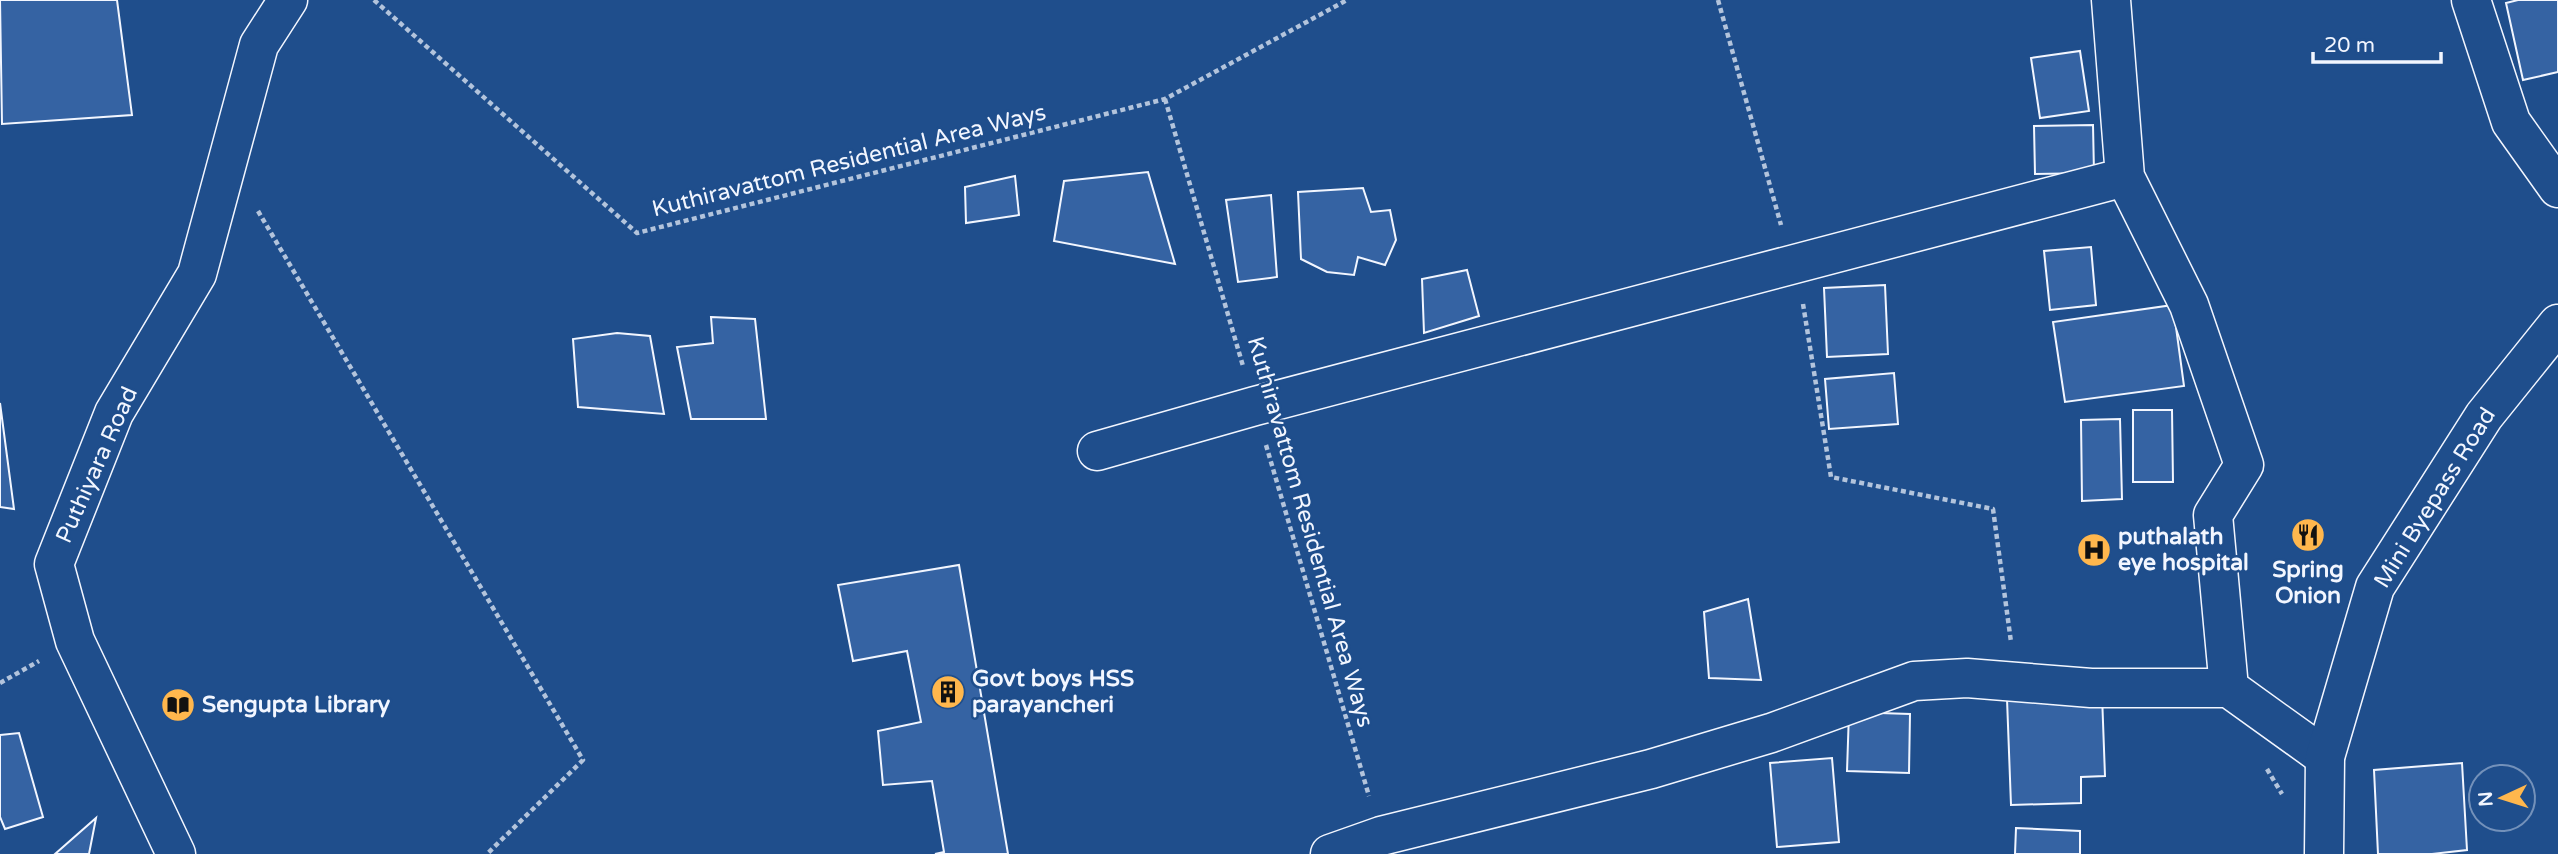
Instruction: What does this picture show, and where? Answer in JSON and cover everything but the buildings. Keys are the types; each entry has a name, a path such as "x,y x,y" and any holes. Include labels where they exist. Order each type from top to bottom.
{"street":[{"name":"Puthiyara Road","path":"176,854 75,640 54,564 114,413 197,274 259,45 288,0"},
{"path":"2111,0 2125,177 2189,305 2244,465 2213,515 2229,688"},
{"path":"2471,0 2511,122 2558,188"},
{"path":"1097,450 2125,177"},
{"name":"Mini Byepass Road","path":"2324,854 2325,757 2375,587 2484,416 2558,324"},
{"path":"1330,854 1381,836 1651,769 1771,733 1914,681 1967,678 2091,688 2229,688 2325,757"}],"path":[{"name":"Kuthiravattom Residential Area Ways","path":"374,0 637,233 1165,99 1347,0"},
{"path":"1718,0 1806,316 1831,477 1993,509 2012,646"},
{"name":"Kuthiravattom Residential Area Ways","path":"1165,99 1381,836"},
{"path":"227,161 583,760 487,854"},
{"path":"2262,761 2282,793 2286,806"}],"place":[{"name":"Spring Onion","path":"2308,535"},
{"name":"puthalath eye hospital","path":"2094,550"},
{"name":"Govt boys HSS parayancheri","path":"948,692"},
{"name":"Sengupta Library","path":"178,705"}]}
